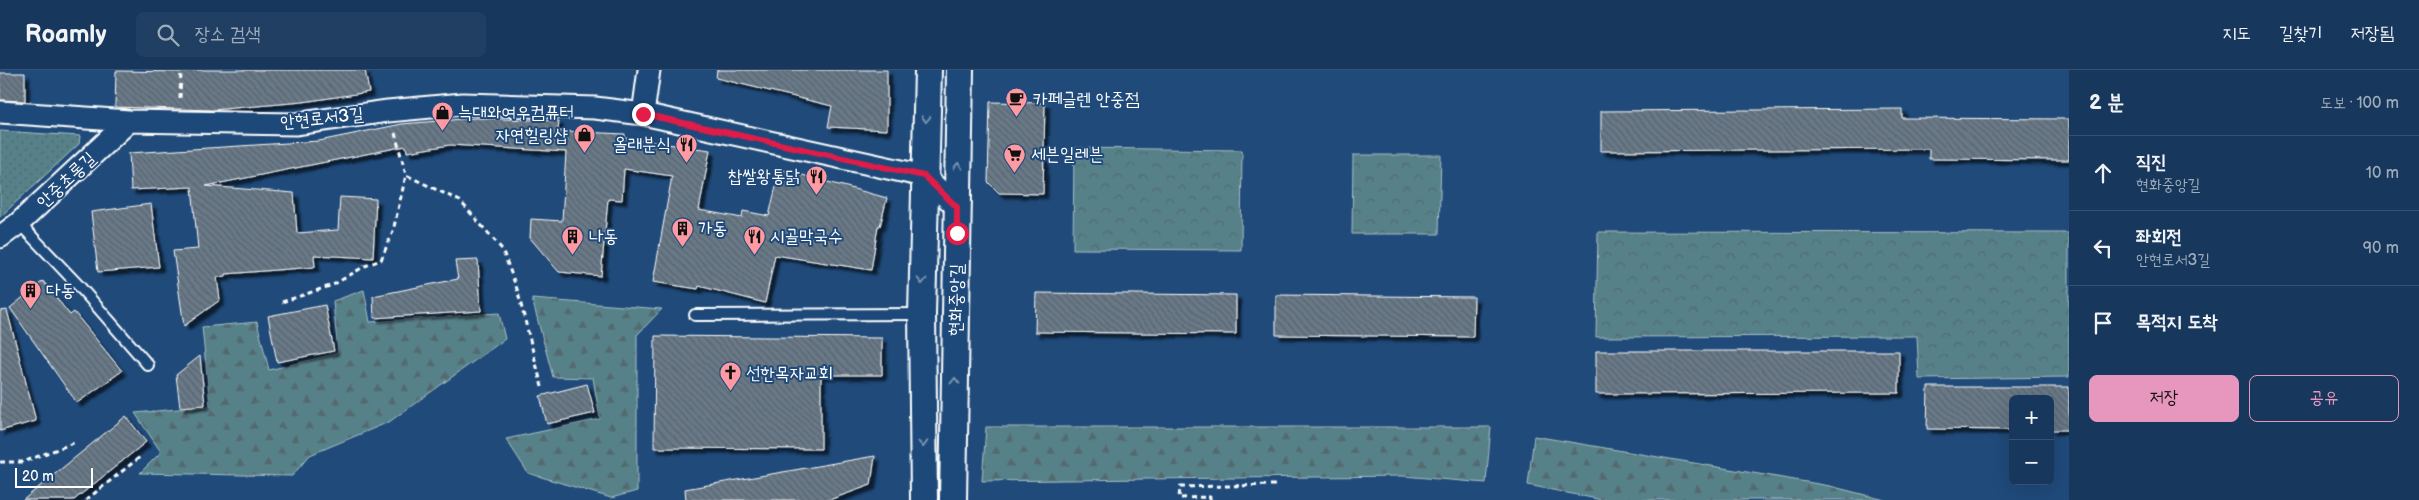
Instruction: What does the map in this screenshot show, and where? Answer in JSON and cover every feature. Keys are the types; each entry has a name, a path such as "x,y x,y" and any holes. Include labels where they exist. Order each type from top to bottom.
{"street":[{"path":"643,114 649,70"},
{"path":"924,500 922,314 928,70"},
{"name":"현화중앙길","path":"953,500 960,70"},
{"name":"안현로서3길","path":"0,112 130,121 295,124 388,110 462,104 595,108 643,114 924,176"},
{"name":"안중초롱길","path":"0,237 19,224 130,121"},
{"path":"924,176 957,207"}],"lane":[{"path":"19,224 80,287 148,364"},
{"path":"695,315 922,314"}],"path":[{"path":"282,302 333,285 365,266 381,260 393,231 406,175 388,110"},
{"path":"406,175 460,201 502,249 517,289 542,387"},
{"path":"0,462 22,462 76,442"},
{"path":"86,500 140,457"},
{"path":"1210,499 1179,498 1180,487 1275,485"}],"green space":[{"path":"0,131 80,136 79,144 0,217"},
{"path":"1074,148 1242,150 1241,250 1073,249"},
{"path":"1353,155 1441,155 1439,234 1352,234"},
{"path":"1598,232 2069,233 2069,377 1919,379 1917,336 1596,337"},
{"path":"364,290 370,322 499,313 505,339 389,422 310,455 292,476 140,473 161,452 135,413 210,406 202,327 257,322 269,370 338,353 333,301"},
{"path":"532,299 662,309 637,335 637,491 611,498 528,473 506,439 600,419 593,378 553,377"},
{"path":"986,427 1491,427 1486,483 1403,476 982,481"},
{"path":"1534,436 1830,486 1885,500 1602,500 1528,485"}],"building":[{"path":"186,70 365,70 369,92 303,102 212,110 115,107 116,71 186,72"},
{"path":"717,70 887,70 887,130 828,127 832,106 716,78"},
{"path":"0,73 25,73 25,101 0,100"},
{"path":"990,102 1045,103 1043,194 999,193 988,182"},
{"path":"1902,109 1902,118 2069,119 2069,160 1929,159 1929,149 1601,151 1601,111"},
{"path":"475,118 559,121 558,131 625,134 625,138 710,150 699,210 742,218 743,211 769,216 780,169 887,198 880,226 878,226 871,270 775,255 765,303 699,286 698,289 653,282 672,176 624,169 622,200 608,199 601,276 559,272 530,238 531,219 562,221 566,152 450,145 407,152 406,146 206,186 294,193 297,233 338,230 340,197 376,199 373,258 314,255 315,267 226,274 226,276 217,277 220,300 184,326 173,251 198,249 192,187 131,190 129,153 319,141 402,124"},
{"path":"151,204 159,267 98,272 91,212"},
{"path":"478,260 481,311 374,318 373,296 458,279 455,261"},
{"path":"43,281 70,315 74,312 122,371 77,403 10,308"},
{"path":"1036,293 1236,295 1236,334 1035,332"},
{"path":"1276,295 1474,297 1473,337 1276,335"},
{"path":"325,305 334,351 277,362 268,316"},
{"path":"7,310 36,421 0,431 0,311"},
{"path":"655,336 882,338 882,375 821,375 821,449 654,448"},
{"path":"1596,351 1899,351 1899,393 1596,394"},
{"path":"200,356 205,405 180,407 176,375"},
{"path":"587,384 595,413 547,424 540,396"},
{"path":"1928,387 2069,387 2069,430 2054,430 2054,395 2009,395 2009,430 1927,429"},
{"path":"126,416 146,442 74,500 23,500"},
{"path":"875,456 871,485 829,500 686,500 685,489"}],"place":[{"name":"카페글렌 안중점","path":"1017,118"},
{"name":"늑대와여우컴퓨터","path":"442,131"},
{"name":"자연힐링샵","path":"584,154"},
{"name":"올래분식","path":"687,163"},
{"name":"세븐일레븐","path":"1015,173"},
{"name":"찹쌀왕통닭","path":"816,195"},
{"name":"가동","path":"682,247"},
{"name":"나동","path":"573,255"},
{"name":"시골막국수","path":"754,255"},
{"name":"다동","path":"30,309"},
{"name":"선한목자교회","path":"730,392"}],"route":[{"path":"643,114 924,176 957,207 957,233"}]}
